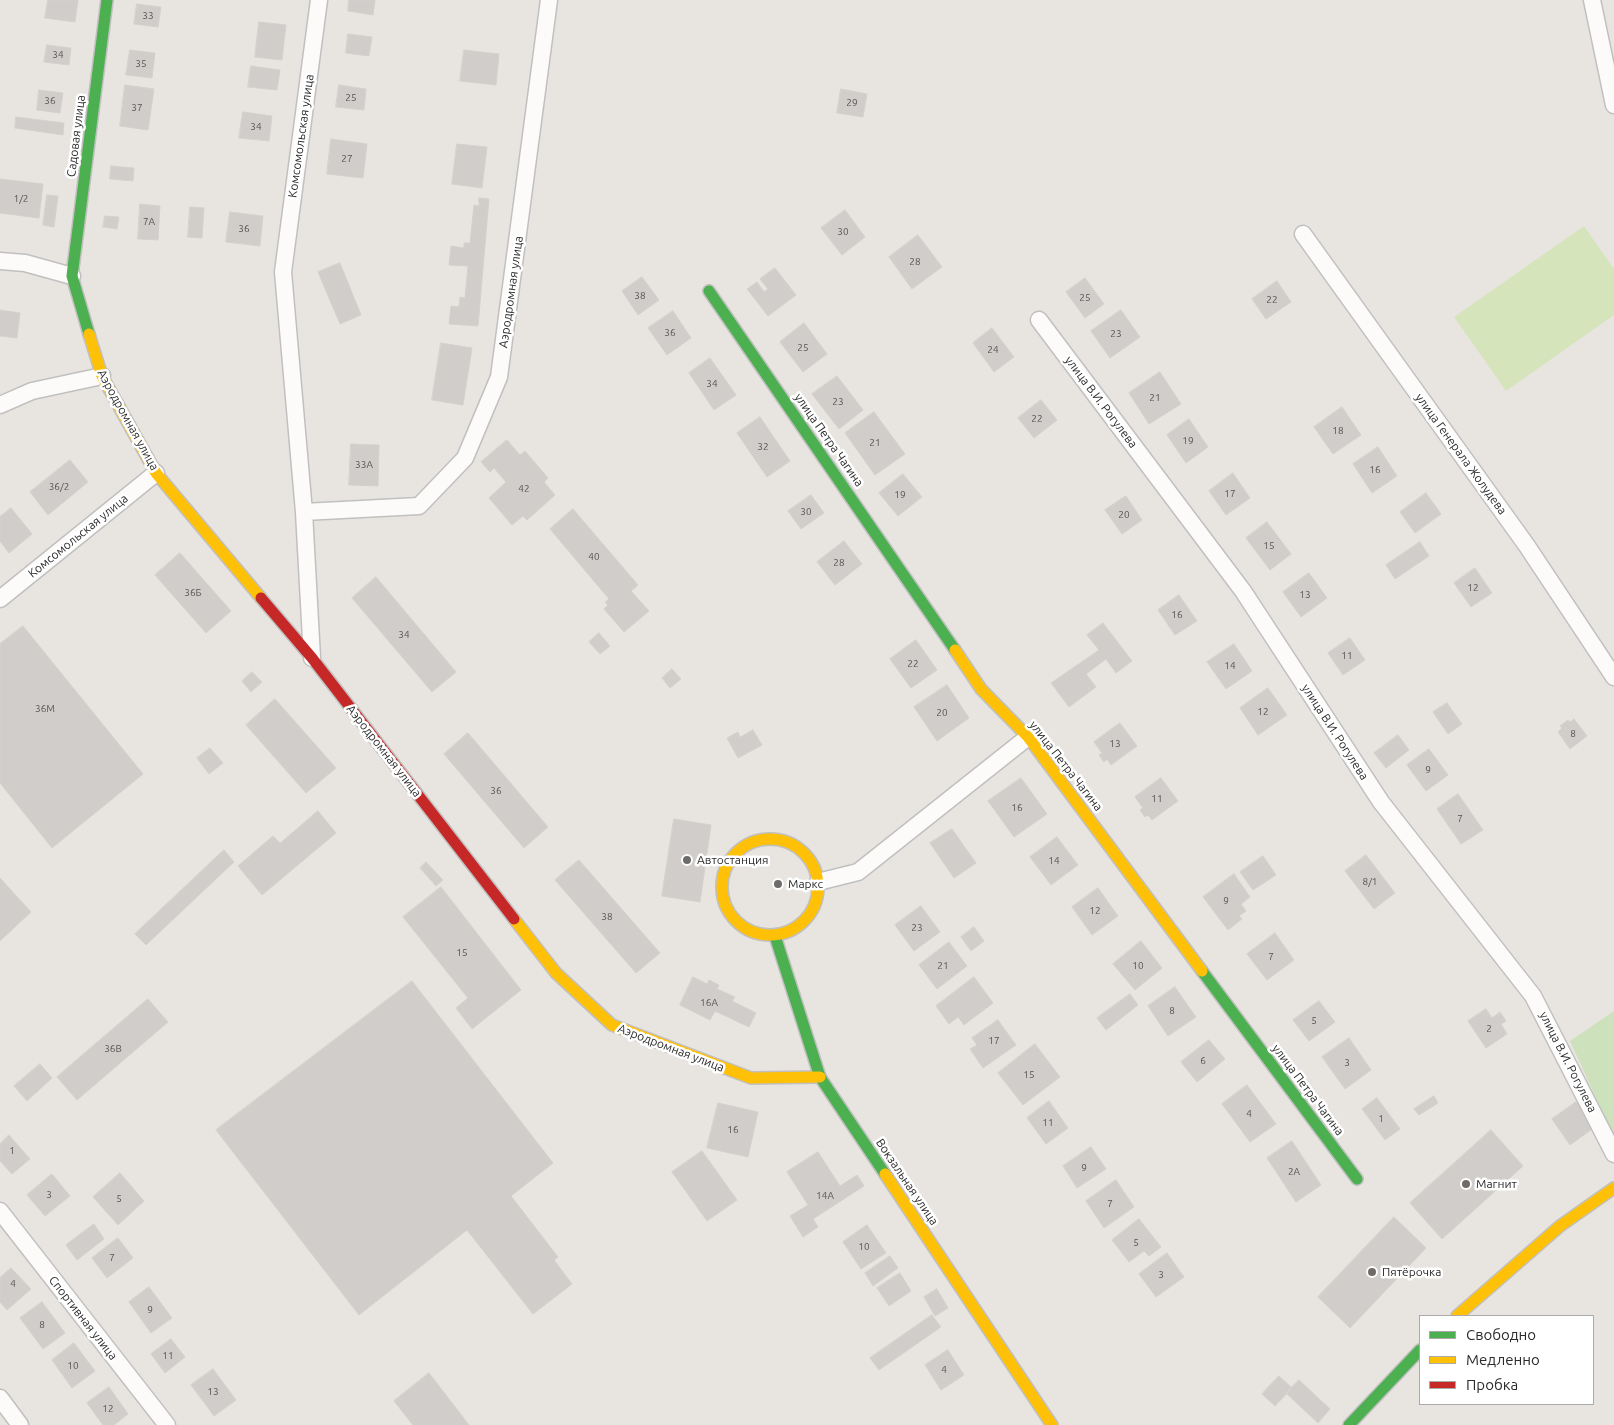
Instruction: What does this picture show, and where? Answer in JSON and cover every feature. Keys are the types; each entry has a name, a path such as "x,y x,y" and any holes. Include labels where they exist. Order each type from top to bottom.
{"street":[{"name":"Садовая улица","path":"72,276 107,0"},
{"name":"Комсомольская улица","path":"312,658 304,512 282,272 319,0"},
{"name":"Аэродромная улица","path":"304,512 418,506 465,458 500,377 549,0"},
{"path":"1592,0 1614,105"},
{"name":"улица Генерала Жолудева","path":"1303,234 1527,546 1614,677"},
{"path":"0,261 26,263 72,276"},
{"name":"Аэродромная улица","path":"72,276 102,376 156,473 312,658 556,973 612,1026 751,1078 820,1076"},
{"name":"улица Петра Чагина","path":"709,291 980,689 1028,736 1357,1179"},
{"name":"улица В.И. Рогулева","path":"1039,320 1243,591 1380,802 1533,996 1614,1154"},
{"path":"0,404 32,391 102,376"},
{"name":"Комсомольская улица","path":"0,599 156,473"},
{"path":"818,882 858,872 1028,736"},
{"path":"765,839 784,841 801,850 813,864 818,882 816,902 808,918 793,930 775,936 756,934 739,925 727,910 721,892 724,874 732,857 747,844 765,839"},
{"name":"Вокзальная улица","path":"775,936 820,1076 1052,1425"},
{"path":"1458,1315 1560,1226 1614,1188"},
{"name":"Спортивная улица","path":"0,1211 167,1425"},
{"path":"1349,1425 1419,1351"},
{"path":"0,1398 20,1425"}],"green space":[{"path":"1584,226 1614,269 1614,315 1506,391 1454,317"},
{"path":"1614,1011 1614,1137 1570,1041"}],"building":[{"path":"48,0 78,0 75,22 45,18"},
{"path":"349,0 375,0 373,15 348,11"},
{"path":"137,4 161,7 158,27 134,24"},
{"path":"259,22 286,25 282,60 255,57"},
{"path":"348,34 372,37 369,56 346,53"},
{"path":"47,45 71,48 69,65 44,62"},
{"path":"130,50 155,53 152,78 126,75"},
{"path":"464,50 499,54 496,85 460,81"},
{"path":"251,66 280,70 277,90 248,87"},
{"path":"125,85 154,89 148,130 120,126"},
{"path":"339,85 366,89 364,110 336,107"},
{"path":"841,89 867,94 863,117 837,113"},
{"path":"39,90 63,93 60,113 37,110"},
{"path":"243,112 272,116 269,141 239,138"},
{"path":"16,117 64,123 63,135 15,128"},
{"path":"331,139 367,144 363,178 327,174"},
{"path":"457,144 487,147 482,188 452,184"},
{"path":"111,166 134,168 133,181 110,179"},
{"path":"0,179 43,184 39,218 0,213"},
{"path":"47,195 58,196 54,227 43,225"},
{"path":"479,198 489,199 478,326 449,324 451,306 459,307 460,297 465,298 468,266 449,265 451,246 464,248 464,243 470,243 474,205 479,206"},
{"path":"140,204 160,206 158,240 138,239"},
{"path":"190,207 204,208 202,238 188,237"},
{"path":"845,210 865,237 842,255 821,228"},
{"path":"230,212 263,216 260,246 226,242"},
{"path":"105,216 119,217 117,229 103,227"},
{"path":"918,235 942,267 912,289 889,257"},
{"path":"340,263 361,315 340,324 318,272"},
{"path":"775,268 796,295 768,316 747,289 757,282 764,292 768,289 760,279"},
{"path":"642,277 659,300 638,315 622,291"},
{"path":"1085,278 1104,304 1085,318 1066,292"},
{"path":"1277,281 1291,302 1266,319 1252,299"},
{"path":"0,310 20,313 17,338 0,336"},
{"path":"1121,310 1140,337 1110,358 1091,331"},
{"path":"673,311 691,338 667,355 648,328"},
{"path":"804,323 827,354 803,372 780,342"},
{"path":"992,328 1014,357 994,372 973,343"},
{"path":"441,343 472,348 463,405 432,400"},
{"path":"710,358 736,395 714,410 689,373"},
{"path":"1160,372 1181,404 1149,424 1129,393"},
{"path":"837,376 863,410 839,429 812,394"},
{"path":"1041,400 1057,420 1034,438 1018,418"},
{"path":"1342,407 1361,435 1333,454 1314,427"},
{"path":"874,412 905,454 875,475 845,433"},
{"path":"760,417 790,461 767,477 737,433"},
{"path":"1189,419 1208,447 1186,463 1167,435"},
{"path":"507,440 520,455 525,451 548,478 544,482 555,495 527,520 523,516 512,525 489,498 506,482 494,468 490,472 481,462"},
{"path":"351,444 379,445 378,486 349,485"},
{"path":"1378,447 1397,476 1372,493 1353,464"},
{"path":"70,460 88,482 48,515 30,492"},
{"path":"1233,473 1250,498 1226,515 1209,491"},
{"path":"903,474 922,497 898,516 879,493"},
{"path":"1426,493 1441,514 1415,533 1400,512"},
{"path":"811,495 824,513 801,529 788,511"},
{"path":"1126,496 1142,520 1122,534 1105,510"},
{"path":"11,508 32,534 9,553 0,541 0,517"},
{"path":"573,509 638,585 631,591 649,611 624,632 604,609 608,605 605,602 609,599 550,529"},
{"path":"1267,522 1291,554 1270,570 1246,538"},
{"path":"844,541 862,564 835,585 817,562"},
{"path":"1420,542 1429,556 1395,579 1386,565"},
{"path":"180,553 231,611 206,633 155,575"},
{"path":"1475,568 1492,593 1471,607 1454,583"},
{"path":"1309,573 1327,598 1301,617 1283,592"},
{"path":"376,577 456,672 432,692 352,598"},
{"path":"1179,595 1197,621 1175,635 1158,610"},
{"path":"1103,623 1132,661 1116,673 1106,659 1086,674 1096,687 1069,707 1051,683 1099,650 1087,635"},
{"path":"23,626 143,774 52,848 0,783 0,644"},
{"path":"599,633 610,646 600,654 589,642"},
{"path":"1350,638 1365,660 1343,675 1328,653"},
{"path":"916,640 937,670 911,688 890,659"},
{"path":"1234,644 1252,671 1226,689 1207,662"},
{"path":"672,669 681,679 670,688 662,678"},
{"path":"252,672 262,682 251,692 242,681"},
{"path":"947,685 969,718 937,741 914,707"},
{"path":"1268,688 1287,715 1258,735 1240,708"},
{"path":"275,699 336,768 306,793 246,725"},
{"path":"1447,703 1462,724 1448,734 1433,712"},
{"path":"1574,719 1587,736 1570,749 1558,732 1562,728 1560,726 1568,720 1570,722"},
{"path":"1120,723 1137,746 1111,765 1107,759 1104,762 1099,755 1102,753 1094,742"},
{"path":"753,730 762,745 738,758 727,738 738,732 740,737"},
{"path":"468,733 548,827 524,848 444,754"},
{"path":"1398,735 1409,750 1386,768 1374,753"},
{"path":"210,748 223,763 209,774 197,758"},
{"path":"1429,749 1448,775 1426,791 1407,765"},
{"path":"1021,778 1047,814 1014,837 988,801"},
{"path":"1161,778 1178,801 1152,820 1148,815 1145,817 1140,810 1143,808 1135,797"},
{"path":"1458,794 1483,830 1461,844 1437,809"},
{"path":"318,811 336,833 262,895 238,866 273,836 280,843"},
{"name":"Автостанция","path":"674,819 711,825 700,902 662,896"},
{"path":"952,829 976,863 954,878 930,843"},
{"path":"1057,837 1078,865 1051,885 1030,857"},
{"path":"224,850 234,862 146,945 135,934"},
{"path":"1366,855 1395,893 1374,909 1345,871"},
{"path":"1263,856 1276,875 1253,890 1240,872"},
{"path":"579,860 660,953 636,973 555,880"},
{"path":"426,862 443,880 436,886 420,868"},
{"path":"1234,874 1250,897 1241,904 1246,911 1239,916 1242,919 1228,930 1203,897"},
{"path":"0,878 31,912 0,941"},
{"path":"441,887 521,990 472,1029 456,1008 468,998 403,917"},
{"path":"1098,888 1118,916 1092,935 1072,907"},
{"path":"921,906 940,932 914,951 895,925"},
{"path":"974,927 984,941 971,951 961,937"},
{"path":"1275,933 1294,960 1267,980 1247,954"},
{"path":"1141,941 1162,968 1135,990 1113,964"},
{"path":"949,942 967,966 937,989 919,965"},
{"path":"693,977 707,984 709,980 719,985 717,989 735,997 732,1001 756,1013 749,1027 715,1011 710,1020 680,1005"},
{"path":"974,977 993,1003 964,1025 958,1017 949,1024 936,1006"},
{"path":"412,981 553,1163 511,1196 558,1257 554,1260 572,1284 533,1314 467,1230 359,1315 216,1130"},
{"path":"1175,987 1196,1017 1168,1036 1148,1006"},
{"path":"1130,994 1138,1005 1106,1030 1097,1018"},
{"path":"148,999 168,1022 77,1100 57,1077"},
{"path":"1319,1001 1335,1022 1309,1041 1293,1020"},
{"path":"1486,1009 1492,1018 1500,1012 1506,1021 1501,1024 1507,1034 1486,1048 1468,1021"},
{"path":"998,1020 1016,1045 983,1068 970,1049 977,1045 972,1038"},
{"path":"1349,1038 1371,1070 1345,1089 1322,1057"},
{"path":"1209,1040 1225,1059 1197,1082 1181,1062"},
{"path":"1035,1044 1060,1077 1023,1105 998,1073"},
{"path":"40,1064 52,1078 27,1101 14,1086"},
{"path":"1247,1085 1276,1124 1250,1142 1222,1104"},
{"path":"1434,1096 1438,1103 1419,1115 1414,1109"},
{"path":"1377,1098 1400,1129 1385,1140 1362,1109"},
{"path":"1049,1101 1068,1128 1046,1144 1027,1118"},
{"path":"1576,1102 1595,1127 1570,1145 1552,1119"},
{"path":"718,1103 758,1112 748,1157 707,1148"},
{"name":"Магнит","path":"1491,1130 1523,1166 1442,1239 1410,1203"},
{"path":"9,1135 30,1159 12,1174 0,1161 0,1144"},
{"path":"1292,1141 1321,1185 1296,1202 1267,1158"},
{"path":"1091,1147 1106,1169 1077,1188 1063,1166"},
{"path":"702,1151 737,1200 707,1221 672,1172"},
{"path":"818,1152 840,1186 857,1175 864,1186 813,1219 818,1227 803,1237 790,1216 808,1205 787,1172"},
{"path":"120,1173 144,1201 118,1225 93,1197"},
{"path":"52,1174 70,1196 45,1216 27,1195"},
{"path":"1116,1180 1134,1207 1104,1228 1086,1201"},
{"name":"Пятёрочка","path":"1394,1217 1426,1248 1350,1328 1318,1297"},
{"path":"1139,1219 1161,1247 1149,1256 1144,1251 1129,1262 1112,1240"},
{"path":"94,1224 104,1239 77,1260 66,1245"},
{"path":"867,1225 886,1253 861,1269 843,1242"},
{"path":"118,1238 133,1258 107,1278 92,1258"},
{"path":"1167,1253 1184,1277 1156,1297 1139,1274"},
{"path":"890,1256 898,1268 873,1286 865,1273"},
{"path":"11,1268 31,1289 7,1310 0,1302 0,1278"},
{"path":"900,1273 911,1291 889,1306 877,1288"},
{"path":"149,1287 172,1318 151,1333 129,1302"},
{"path":"937,1289 948,1308 935,1316 924,1297"},
{"path":"42,1302 65,1333 43,1349 20,1318"},
{"path":"932,1315 941,1327 879,1370 870,1358"},
{"path":"171,1339 185,1357 165,1373 151,1354"},
{"path":"74,1343 95,1371 72,1388 52,1360"},
{"path":"948,1350 964,1375 941,1390 925,1365"},
{"path":"213,1369 236,1400 214,1416 191,1385"},
{"path":"429,1373 469,1425 413,1425 394,1401"},
{"path":"1279,1376 1292,1388 1275,1406 1262,1394"},
{"path":"1299,1380 1330,1409 1318,1423 1286,1393"},
{"path":"109,1387 128,1414 114,1425 103,1425 87,1403"}],"traffic: fast":[{"path":"89,334 72,276 107,0"},
{"path":"709,291 955,650"},
{"path":"775,936 820,1077 885,1174"},
{"path":"1202,971 1357,1179"},
{"path":"1349,1425 1419,1351"}],"traffic: slow":[{"path":"89,334 102,376 156,473 261,598"},
{"path":"955,650 981,689 1028,737 1202,971"},
{"path":"770,839 788,843 804,853 814,869 818,887 814,905 804,921 788,931 770,935 752,931 736,921 726,905 722,887 726,869 736,853 752,843 770,839"},
{"path":"514,919 556,973 612,1025 751,1078 820,1077"},
{"path":"885,1174 1052,1425"},
{"path":"1458,1315 1560,1226 1614,1188"}],"traffic: jam":[{"path":"261,598 312,658 514,919"}],"place":[{"name":"Автостанция","path":"687,860"},
{"name":"Маркс","path":"778,884"},
{"name":"Магнит","path":"1466,1184"},
{"name":"Пятёрочка","path":"1372,1272"}]}
